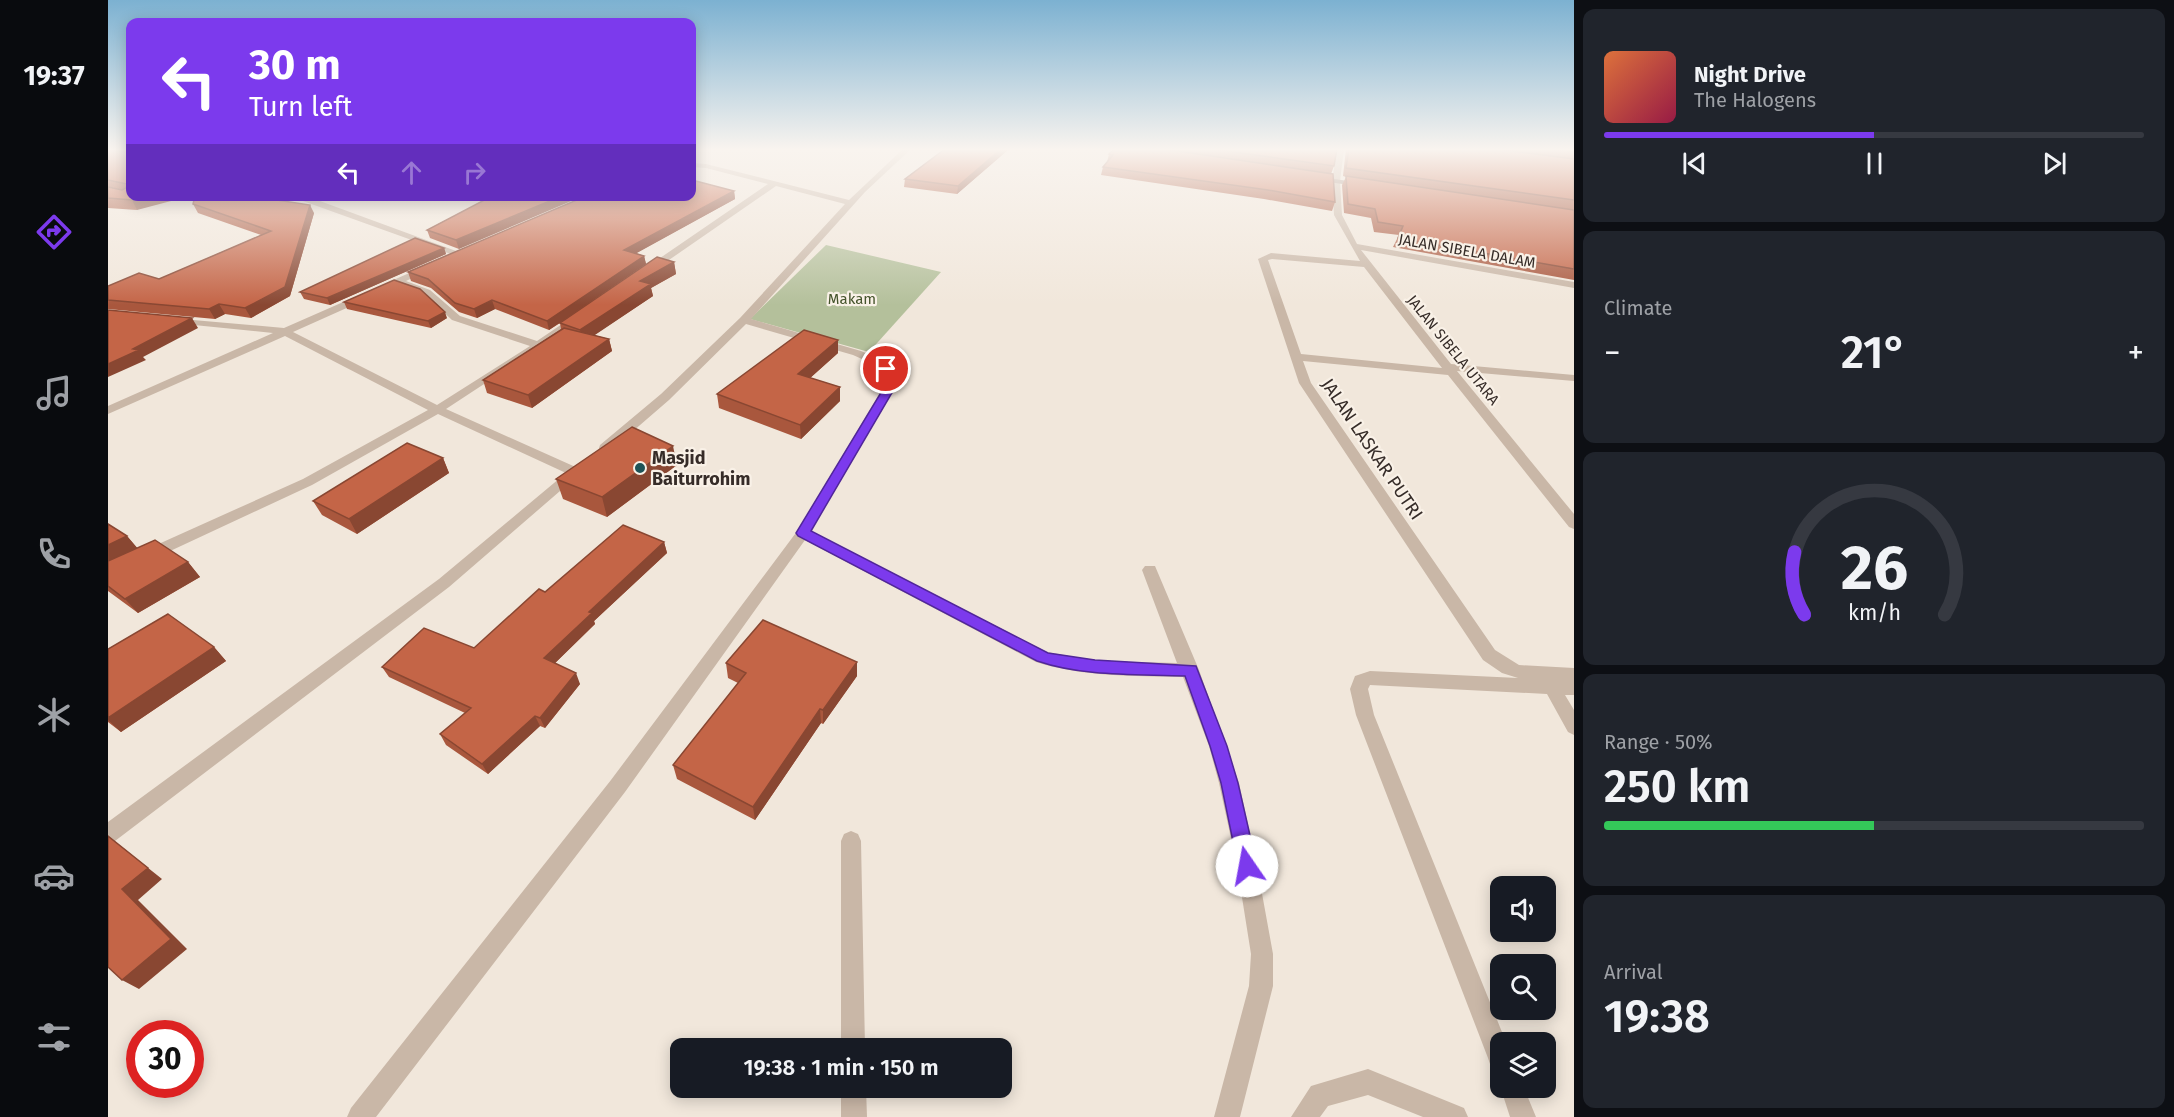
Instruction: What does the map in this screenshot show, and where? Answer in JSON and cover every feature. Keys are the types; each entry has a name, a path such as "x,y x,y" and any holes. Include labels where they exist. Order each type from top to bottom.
{"street":[{"path":"312,201 462,255"},
{"path":"640,276 749,201"},
{"path":"108,834 444,583 665,397 744,320 852,203 845,201"},
{"name":"JALAN SIBELA UTARA","path":"1337,201 1338,215 1354,246 1367,264 1574,524"},
{"name":"JALAN SIBELA DALAM","path":"1354,246 1574,285"},
{"path":"451,259 473,250"},
{"name":"JALAN LASKAR PUTRI","path":"1367,264 1271,256 1263,260 1305,383 1489,655 1500,665 1516,673 1574,675"},
{"path":"108,410 396,281 440,264"},
{"path":"396,281 427,292 456,318 538,345"},
{"path":"136,561 328,472 436,409 538,345 591,308"},
{"path":"167,319 284,331 436,409 584,465"},
{"path":"360,1117 618,786 803,533 887,391 890,378 877,362 857,353 744,320"},
{"path":"1297,357 1574,378"},
{"path":"803,533 1032,652 1056,662 1095,667 1190,670"},
{"path":"1150,570 1190,670 1229,783 1247,866 1262,954 1261,986 1227,1117"},
{"path":"1490,1033 1365,715 1359,689 1361,681 1370,678 1574,688"},
{"path":"1552,687 1574,727"},
{"path":"851,842 853,1038"},
{"path":"1304,1117 1320,1095 1368,1082 1455,1117"},
{"path":"854,1098 854,1117"},
{"path":"1516,1098 1523,1117"}],"green space":[{"name":"Makam","path":"826,245 941,272 869,352 750,319"}],"building":[{"path":"194,201 284,201 310,205 285,287 245,308 219,304 209,309 108,300 108,286 139,273 159,279 271,231 193,204"},
{"path":"482,201 550,201 456,240 427,230"},
{"path":"574,201 715,201 624,250 644,256 547,321 492,300 474,309 455,303 428,279 408,272"},
{"path":"1348,201 1514,201 1574,210 1574,269 1398,238 1403,226 1378,222 1375,209 1348,204"},
{"path":"415,238 444,248 327,298 300,292"},
{"path":"657,257 674,262 640,281 651,284 580,330 560,323"},
{"path":"394,280 420,289 445,312 428,321 344,302"},
{"path":"108,310 192,318 133,349 139,350 108,364"},
{"path":"564,328 609,339 528,395 483,380"},
{"path":"804,330 838,340 798,374 840,387 800,425 717,394"},
{"path":"632,427 673,446 602,497 556,479"},
{"path":"407,443 443,458 349,519 313,501"},
{"path":"108,524 127,536 108,545"},
{"path":"623,525 664,542 544,658 576,673 540,718 535,716 482,764 440,734 471,708 382,667 424,628 474,648 539,589 545,592"},
{"path":"155,540 188,562 125,599 108,586 108,561"},
{"path":"168,614 214,647 108,718 108,649"},
{"path":"763,620 857,662 823,710 820,709 753,807 673,765 746,673 726,663"},
{"path":"108,836 148,868 122,889 171,939 122,980 108,967"}],"place":[{"name":"Masjid Baiturrohim","path":"640,468"}],"route":[{"path":"886,369 890,378 887,391 803,533 1032,652 1056,662 1095,667 1190,670 1229,783 1247,866"}]}
